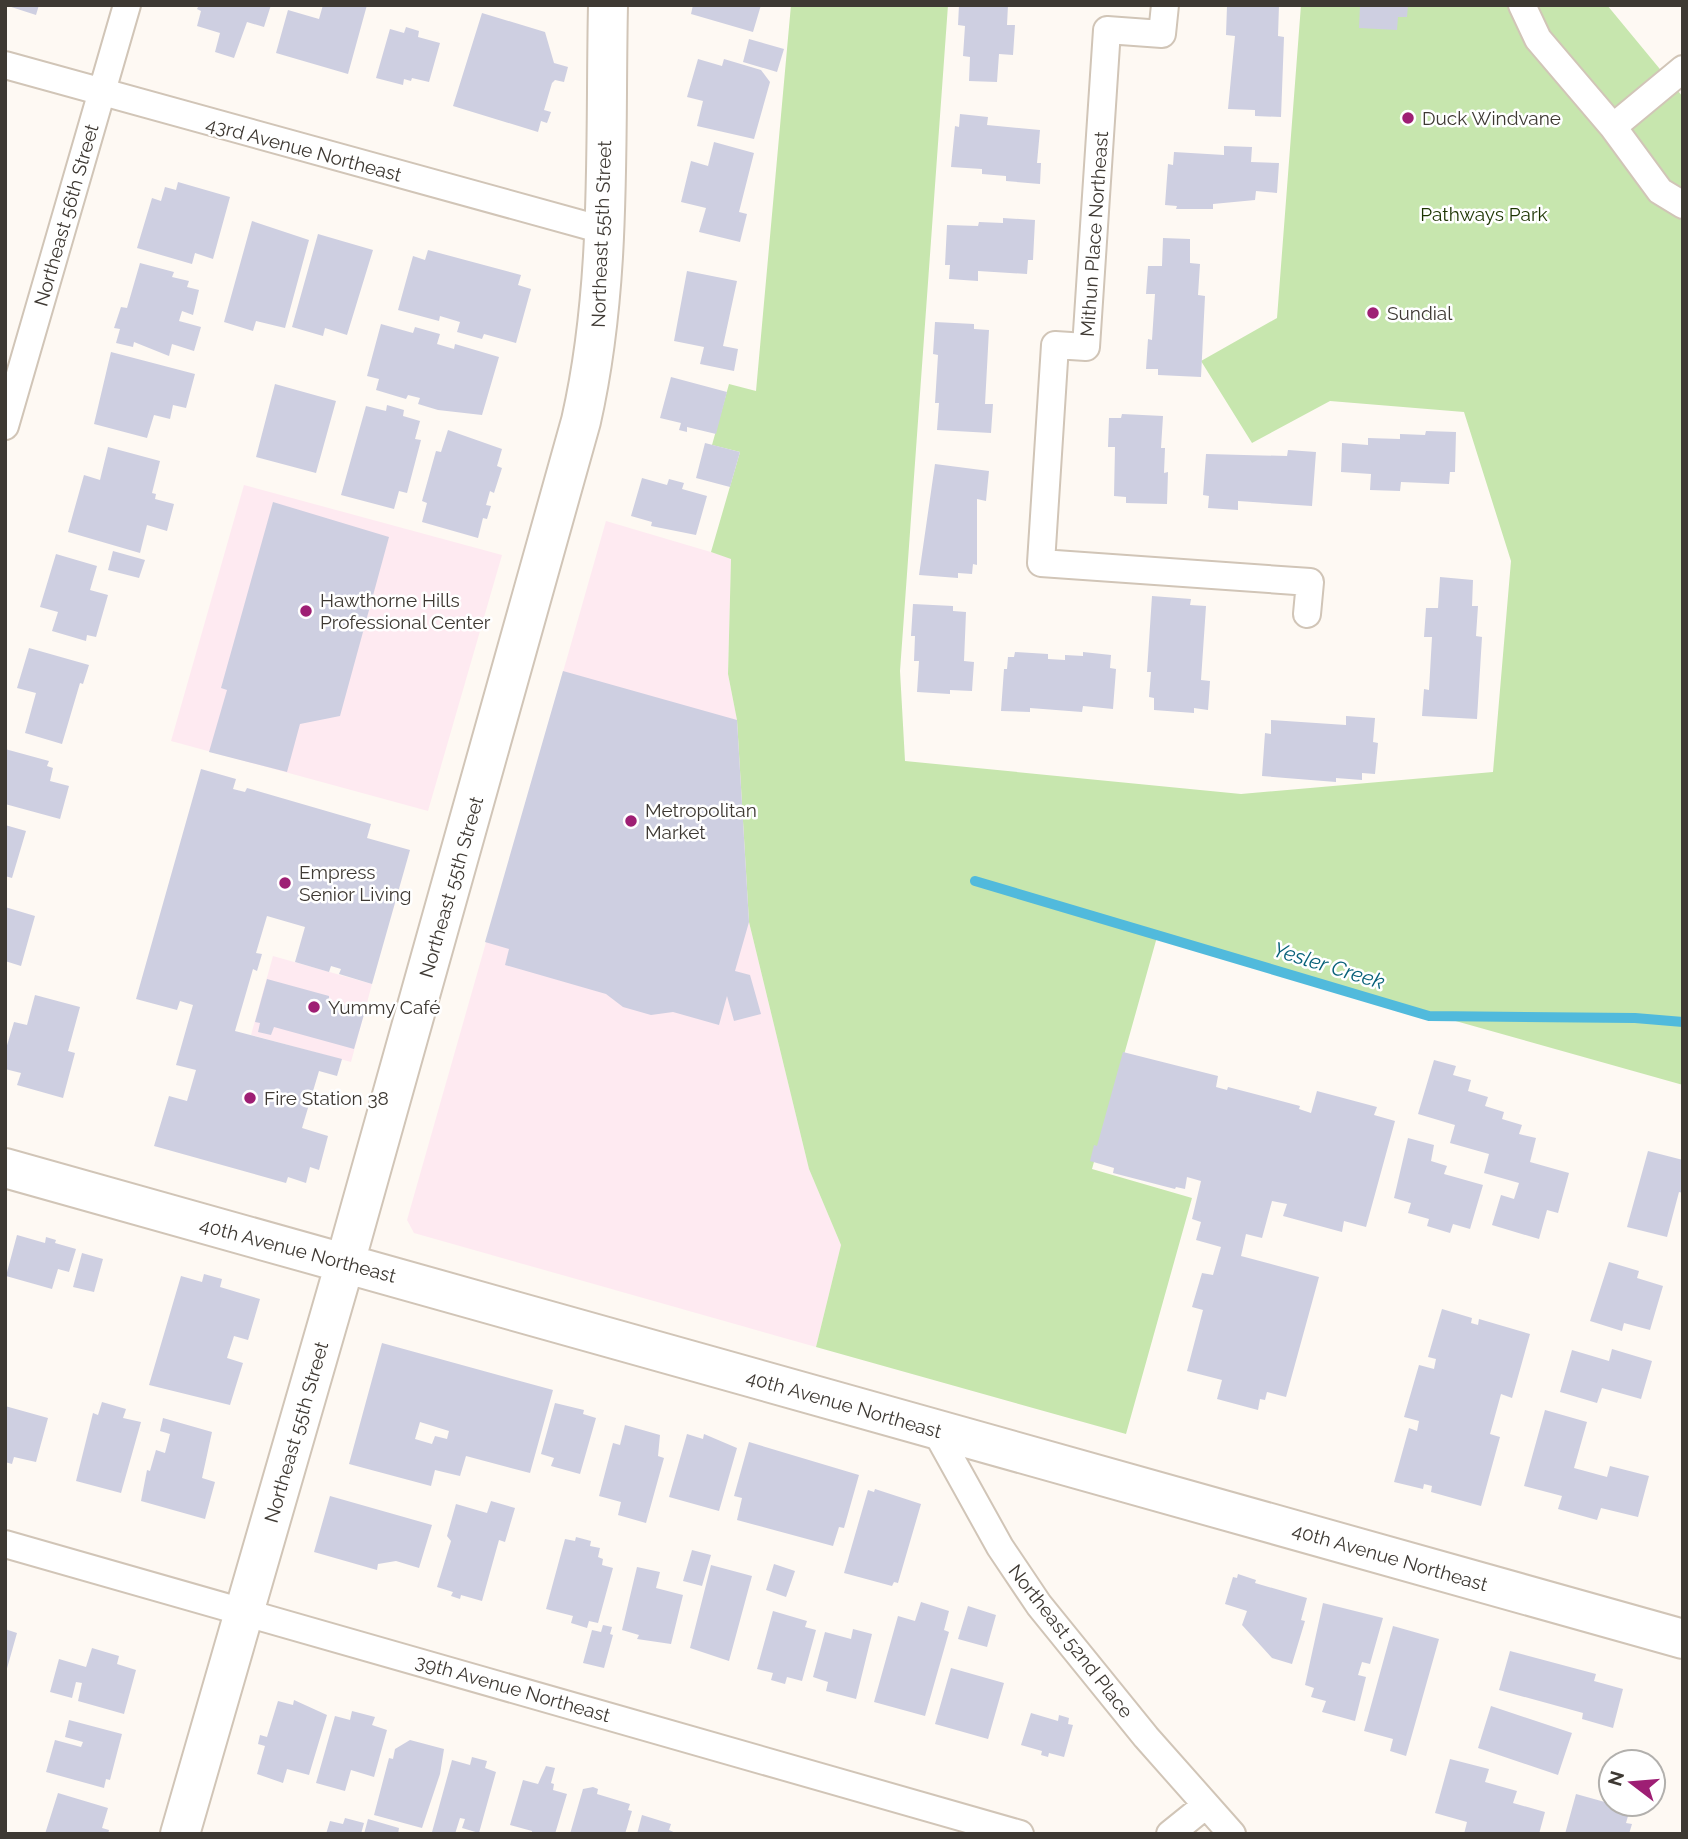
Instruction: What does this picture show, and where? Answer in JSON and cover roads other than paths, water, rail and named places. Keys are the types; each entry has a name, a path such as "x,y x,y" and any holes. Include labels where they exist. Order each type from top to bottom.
{"main road":[{"name":"Northeast 55th Street","path":"180,1834 345,1263 582,421 598,334 608,5"},
{"name":"40th Avenue Northeast","path":"5,1168 1683,1639"}],"street":[{"name":"Northeast 56th Street","path":"5,426 127,5"},
{"name":"Mithun Place Northeast","path":"1165,5 1161,34 1107,30 1086,347 1055,345 1041,563 1310,582 1307,614"},
{"path":"1522,5 1538,39 1613,127 1660,191 1683,205"},
{"name":"43rd Avenue Northeast","path":"5,65 603,230"},
{"path":"1613,127 1683,69"},
{"name":"Northeast 52nd Place","path":"935,1430 1000,1547 1038,1605 1232,1834"},
{"name":"39th Avenue Northeast","path":"5,1544 1020,1834"},
{"path":"1170,1834 1206,1805"}],"waterway":[{"name":"Yesler Creek","path":"975,881 1429,1016 1635,1018 1683,1022"}],"place":[{"name":"Duck Windvane","path":"1408,118"},
{"name":"Sundial","path":"1373,313"},
{"name":"Hawthorne Hills Professional Center","path":"306,611"},
{"name":"Metropolitan Market","path":"631,821"},
{"name":"Empress Senior Living","path":"285,883"},
{"name":"Yummy Café","path":"314,1007"},
{"name":"Fire Station 38","path":"250,1098"}],"park label":[{"name":"Pathways Park","path":"1484,214"}]}
